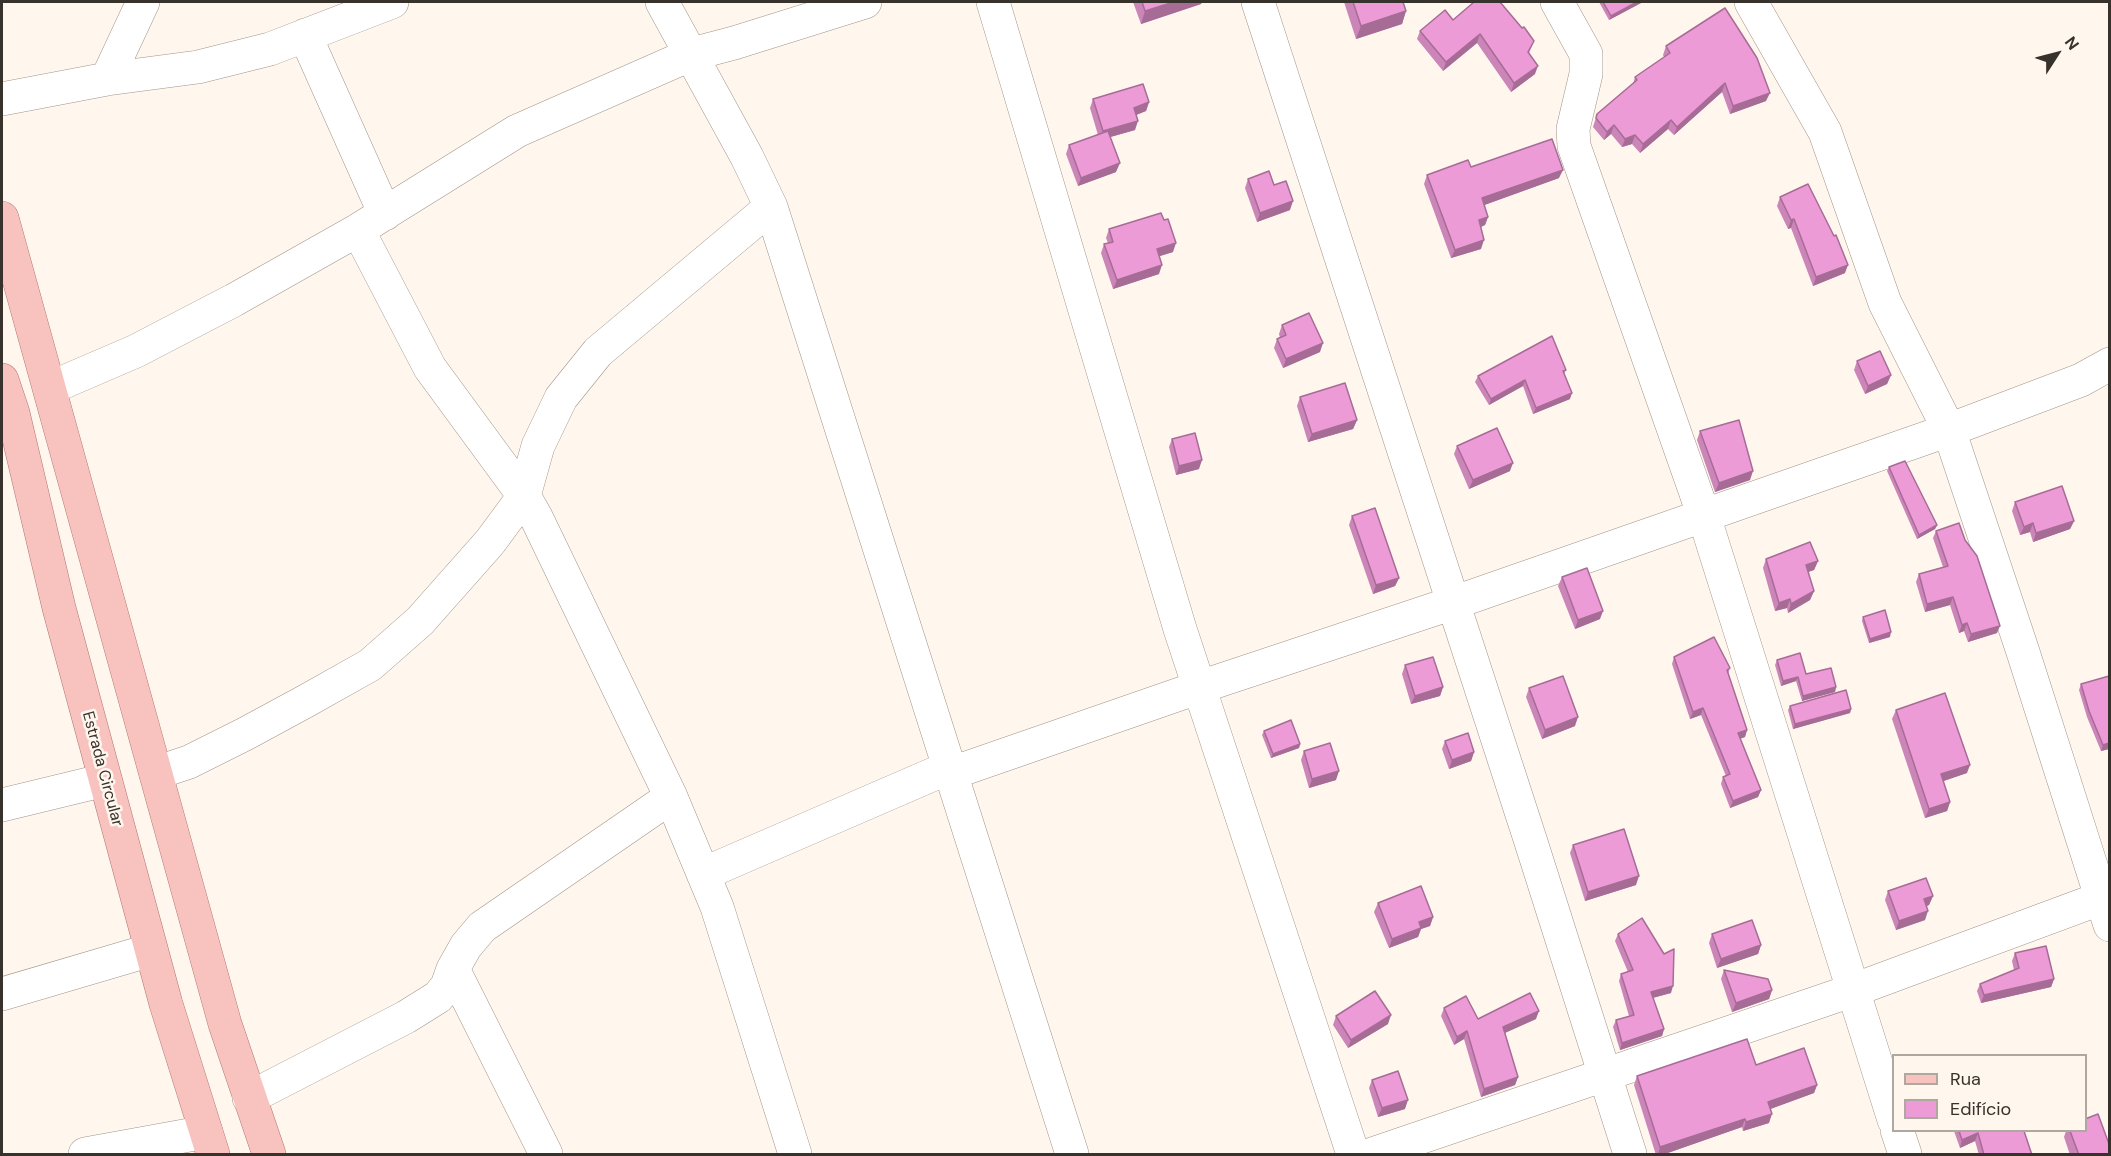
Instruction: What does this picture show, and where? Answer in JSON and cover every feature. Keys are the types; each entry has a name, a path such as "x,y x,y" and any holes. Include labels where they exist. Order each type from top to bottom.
{"main road":[{"path":"2,218 225,1024 269,1155"},
{"name":"Estrada Circular","path":"2,380 7,415 151,950 209,1143"}],"street":[{"path":"107,79 142,2"},
{"path":"2,99 107,79 198,67 270,49 305,35 337,11 392,2"},
{"path":"662,2 747,157 771,207 1072,1155"},
{"path":"50,388 136,351 234,300 371,222 517,131 692,54 865,2"},
{"path":"993,2 1177,618 1353,1155"},
{"path":"1258,2 1630,1155"},
{"path":"1557,2 1586,54 1586,74 1573,129 1574,146 1704,516 1892,1117"},
{"path":"1372,1155 2107,906 1949,430 1885,303 1825,132 1751,2"},
{"path":"305,35 371,222 430,368 524,496 671,797 717,907 795,1155"},
{"path":"156,772 189,762 245,734 370,664 420,621 490,542 524,496 537,446 561,398 598,352 771,207"},
{"path":"703,874 951,770 1453,603 1704,516 1949,430 2081,380 2109,364"},
{"path":"2,805 105,780"},
{"path":"249,1098 438,997 447,986 453,969 466,946 483,927 671,797"},
{"path":"2,994 151,950"},
{"path":"453,969 546,1155"},
{"path":"1897,1132 1905,1155"},
{"path":"85,1155 209,1143"}],"building":[{"path":"1142,2 1174,2 1145,11"},
{"path":"1353,2 1403,2 1406,11 1361,26"},
{"path":"1474,2 1500,2 1534,41 1528,52 1538,66 1514,83 1480,34 1446,62 1420,31 1445,10 1453,20"},
{"path":"1603,2 1637,2 1611,16"},
{"path":"1725,8 1757,58 1770,93 1733,106 1725,83 1677,127 1671,120 1643,144 1635,135 1625,139 1614,125 1607,132 1596,118 1597,114 1637,80 1635,77 1670,53 1666,46"},
{"path":"1143,84 1149,102 1134,108 1138,121 1103,131 1093,99"},
{"path":"1108,131 1120,163 1081,178 1069,145"},
{"path":"1552,139 1563,170 1482,198 1488,217 1479,220 1484,240 1455,250 1427,175 1468,160 1471,167"},
{"path":"1269,171 1274,185 1286,181 1293,201 1260,213 1248,179"},
{"path":"1808,184 1834,236 1836,235 1848,265 1816,277 1794,219 1791,220 1780,197"},
{"path":"1161,213 1164,220 1168,219 1176,243 1157,249 1162,265 1117,280 1104,244 1113,242 1109,229"},
{"path":"1309,313 1323,343 1286,359 1277,339 1286,335 1282,325"},
{"path":"1552,336 1566,370 1563,371 1572,393 1536,408 1525,380 1491,399 1478,376"},
{"path":"1880,351 1891,375 1868,386 1857,361"},
{"path":"1345,383 1357,420 1312,434 1300,397"},
{"path":"1739,420 1753,471 1719,483 1700,431"},
{"path":"1497,428 1513,463 1473,480 1457,446"},
{"path":"1195,433 1202,460 1179,466 1172,439"},
{"path":"1905,461 1937,525 1919,535 1889,467"},
{"path":"2062,486 2074,521 2036,533 2033,523 2024,527 2015,502"},
{"path":"1375,508 1399,578 1376,585 1352,516"},
{"path":"1959,523 1965,540 1977,556 2000,626 1971,634 1967,623 1962,625 1953,597 1927,604 1919,574 1948,566 1936,531"},
{"path":"1810,542 1818,561 1806,565 1814,591 1791,604 1790,599 1779,603 1766,559"},
{"path":"1587,568 1603,611 1578,620 1562,577"},
{"path":"1885,610 1891,632 1870,639 1863,617"},
{"path":"1714,637 1730,668 1727,670 1747,730 1738,733 1761,790 1733,801 1723,777 1730,774 1703,708 1693,712 1674,657"},
{"path":"1800,653 1806,674 1831,668 1836,687 1803,696 1798,677 1783,681 1777,660"},
{"path":"1433,657 1443,687 1415,696 1405,665"},
{"path":"1563,676 1578,717 1545,730 1529,688"},
{"path":"2109,676 2109,743 2103,745 2081,684"},
{"path":"1846,690 1851,709 1795,724 1790,706"},
{"path":"1945,693 1970,765 1941,774 1950,802 1929,809 1896,710"},
{"path":"1291,720 1300,744 1273,754 1264,731"},
{"path":"1468,733 1474,752 1452,760 1445,741"},
{"path":"1330,743 1339,771 1312,779 1304,751"},
{"path":"1624,829 1639,876 1588,892 1573,845"},
{"path":"1926,878 1933,896 1924,899 1928,911 1899,921 1888,891"},
{"path":"1421,886 1433,917 1419,922 1421,928 1392,939 1378,903"},
{"path":"1642,918 1664,954 1674,949 1673,986 1651,992 1664,1029 1622,1043 1616,1020 1634,1015 1621,974 1633,970 1618,934"},
{"path":"1752,920 1761,945 1721,959 1712,934"},
{"path":"2046,946 2054,979 1984,995 1980,984 2019,968 2015,953"},
{"path":"1724,970 1768,979 1772,990 1736,1003"},
{"path":"1375,991 1391,1015 1351,1040 1336,1016"},
{"path":"1530,993 1539,1011 1503,1027 1518,1077 1484,1089 1467,1031 1457,1037 1444,1008 1466,996 1478,1019"},
{"path":"1747,1039 1756,1065 1804,1048 1817,1085 1768,1102 1772,1114 1746,1122 1745,1119 1660,1147 1637,1076"},
{"path":"1398,1071 1408,1100 1382,1108 1372,1080"},
{"path":"2098,1114 2109,1144 2109,1155 2079,1155 2070,1132 2087,1132 2087,1118"},
{"path":"1959,1132 2024,1132 2032,1155 1984,1155 1978,1133 1962,1140"}]}
